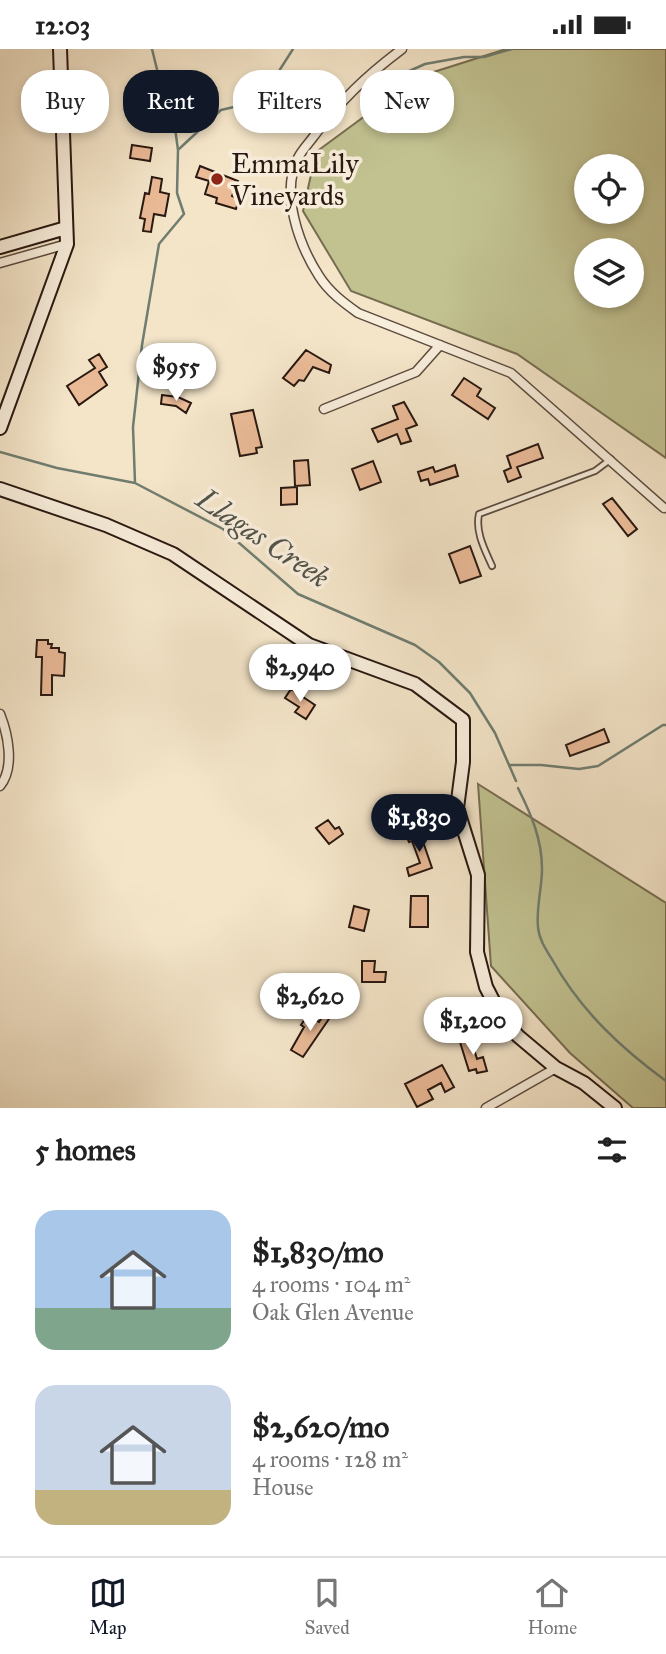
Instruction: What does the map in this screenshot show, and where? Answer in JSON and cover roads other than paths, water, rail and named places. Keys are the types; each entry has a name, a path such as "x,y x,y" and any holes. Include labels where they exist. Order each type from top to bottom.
{"street":[{"path":"0,428 67,244 60,49"},
{"path":"402,49 365,77 324,122 297,158 292,182 292,201 299,233 320,278 339,300 358,313 511,373 664,508"},
{"path":"0,247 65,229"},
{"path":"0,263 67,244"},
{"path":"324,409 416,372 440,345"},
{"path":"0,489 106,525 173,554 309,645 415,684 463,720 463,762 457,808 478,875 477,952 486,987 502,1018 519,1036 556,1068 584,1083 615,1108"},
{"path":"0,714 8,742 8,762 0,786"},
{"path":"486,1108 556,1068"}],"lane":[{"path":"492,566 482,544 477,523 479,514 595,471 611,459"}],"waterway":[{"path":"135,483 133,427 142,345 159,244 184,214 177,193 178,150 175,128 164,98 152,49"},
{"path":"179,149 221,110 251,103 265,93 293,49"},
{"path":"412,70 425,64 464,57 484,57 512,49"},
{"name":"Llagas Creek","path":"0,452 57,468 135,483 223,529 298,594 415,645 439,662 470,693 495,733 516,781"},
{"path":"510,765 579,769 598,766 666,725"},
{"name":"Llagas Creek","path":"518,788 540,847 542,869 538,920 544,945 564,979 589,1012 618,1042 666,1081"}],"place":[{"name":"EmmaLily Vineyards","path":"217,179"}]}
